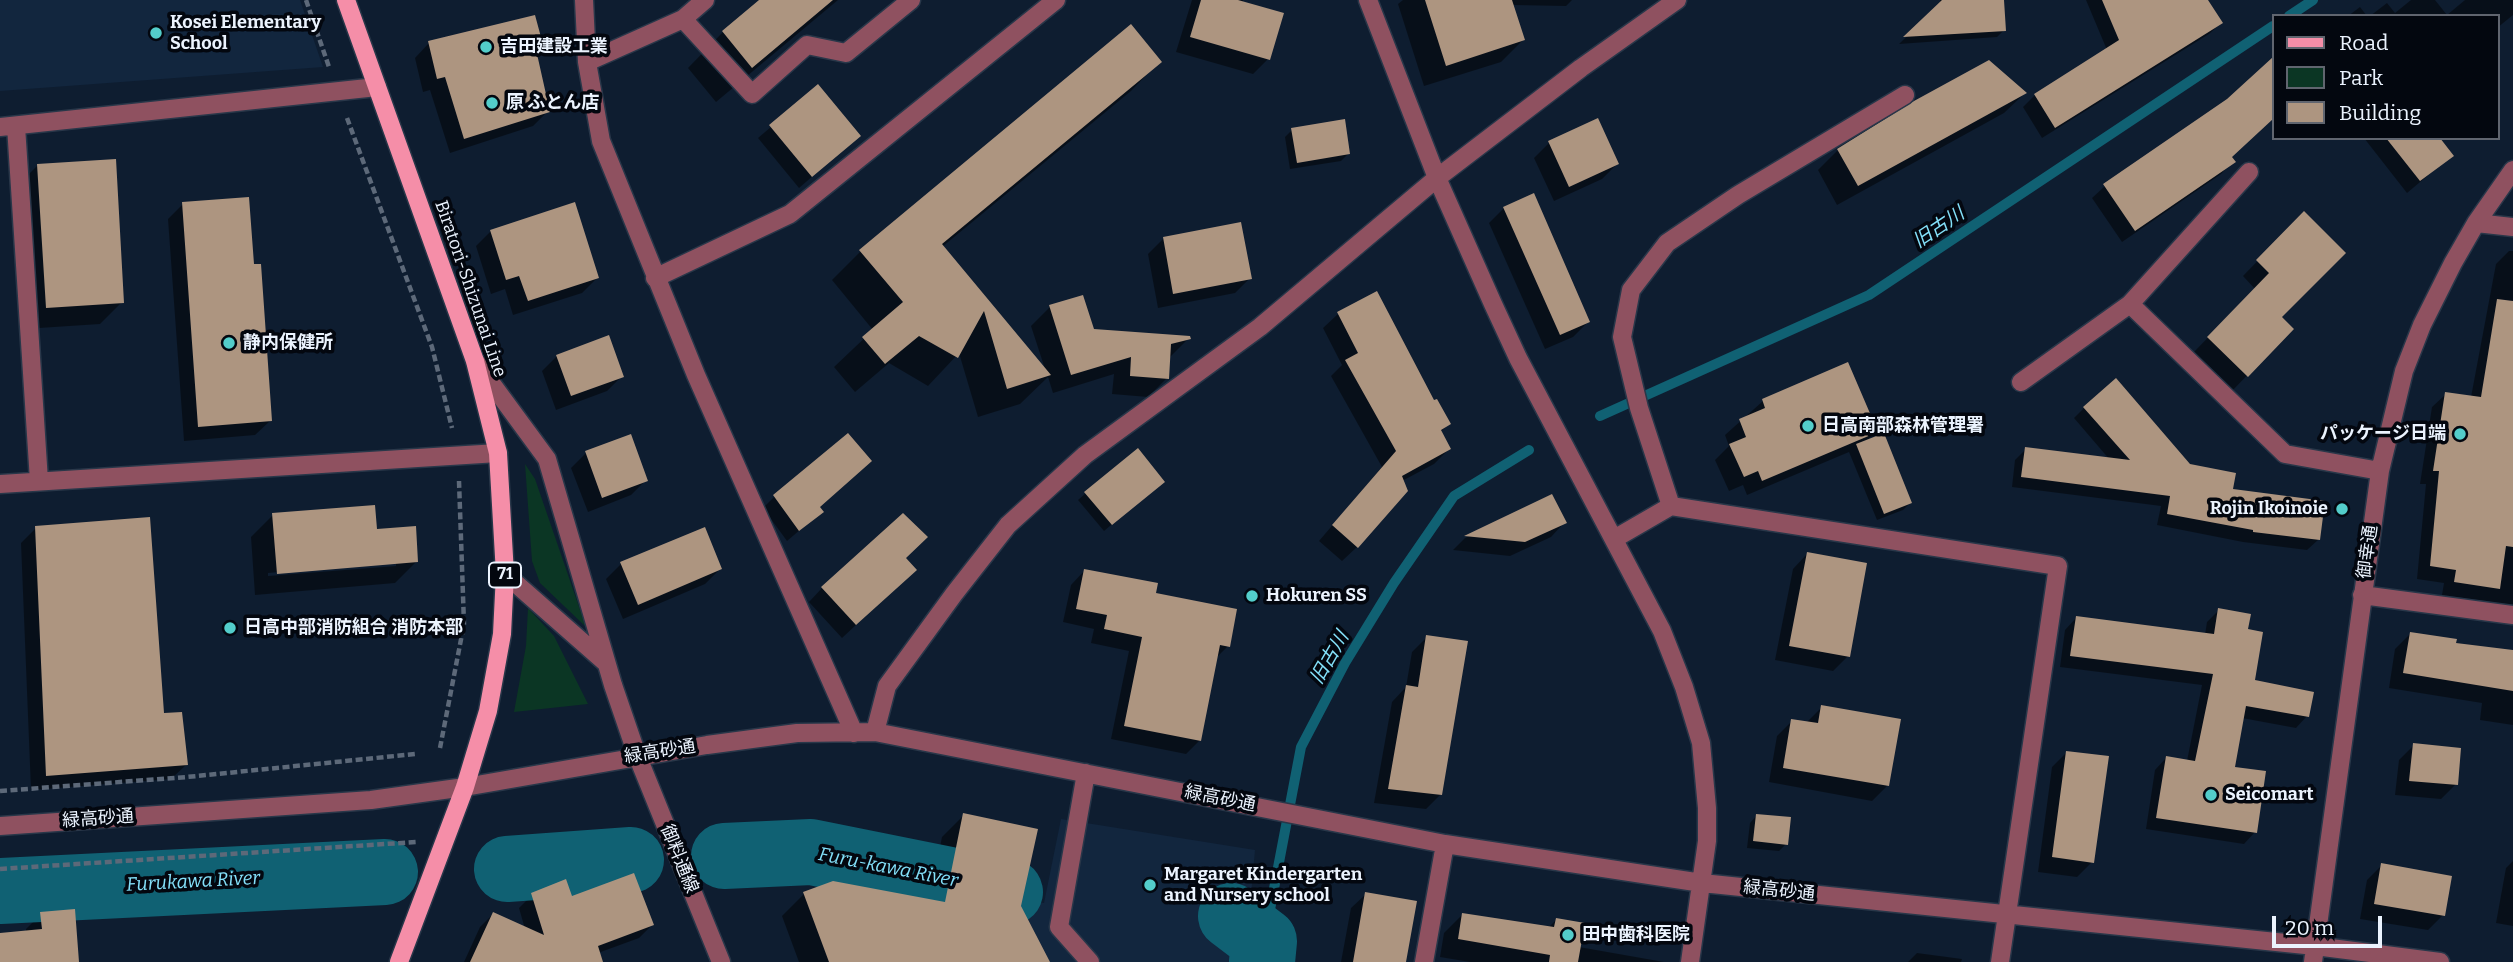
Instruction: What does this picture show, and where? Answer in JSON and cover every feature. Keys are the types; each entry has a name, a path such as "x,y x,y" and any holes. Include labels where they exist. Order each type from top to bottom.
{"main road":[{"name":"Biratori-Shizunai Line","path":"346,0 475,361 498,453 505,574 502,634 488,711 465,787 399,962"}],"street":[{"path":"584,0 587,62 601,141 696,375 855,733"},
{"path":"587,62 683,19 705,0"},
{"path":"683,19 752,94 807,45 846,53 911,0"},
{"path":"656,278 790,214 1056,0"},
{"path":"1368,0 1437,178 1518,358 1662,631 1684,687 1701,743 1707,808 1707,841 1690,962"},
{"path":"875,732 887,685 1008,525 1085,455 1260,327 1437,178 1581,68 1676,0"},
{"path":"39,481 8,126 377,87"},
{"path":"1671,506 1639,408 1622,337 1631,290 1667,243 1738,195 1905,96"},
{"name":"御幸通","path":"2314,954 2380,471 2408,360 2422,325 2476,223 2513,170"},
{"path":"2021,382 2130,304 2249,172"},
{"path":"2476,223 2513,227"},
{"path":"2130,304 2285,454 2380,471"},
{"name":"御料通線","path":"475,361 547,459 605,662 638,755 721,962"},
{"path":"0,484 498,453"},
{"path":"1614,539 1671,506 2058,566 2000,962"},
{"path":"505,574 605,662"},
{"path":"2362,595 2513,615"},
{"name":"緑高砂通","path":"0,825 371,800 465,787 638,755 797,733 875,732 1445,844 1702,883 2007,915 2314,954 2440,962"},
{"path":"1086,773 1059,926 1090,962"},
{"path":"1424,962 1445,844"}],"path":[{"path":"306,0 432,348 459,455 464,624 440,748"},
{"path":"0,791 187,777 415,754"},
{"path":"0,869 445,840"}],"shaded area":[{"name":"Kosei Elementary School","path":"0,0 300,0 323,67 0,91"},
{"name":"Margaret Kindergarten and Nursery school","path":"1061,819 1255,850 1245,962 896,962 848,868 1044,903"}],"green space":[{"path":"525,464 535,479 586,627 540,583 532,561"},
{"path":"528,608 554,636 588,704 514,712 526,646"}],"building":[{"path":"759,0 833,0 752,68 722,31"},
{"path":"1201,0 1238,0 1284,13 1270,60 1190,37"},
{"path":"1425,0 1512,0 1525,40 1446,66"},
{"path":"1942,0 2004,0 2006,31 1903,37"},
{"path":"2102,0 2208,0 2223,23 2055,128 2034,94 2119,40"},
{"path":"535,15 545,52 537,54 550,112 464,139 445,77 437,79 428,41"},
{"path":"1131,24 1162,62 942,244 1051,375 1007,389 984,311 958,358 919,336 885,364 862,337 903,302 859,250"},
{"path":"2272,58 2272,120 2232,157 2236,162 2135,231 2103,184 2227,99"},
{"path":"1989,60 2027,93 1858,186 1837,149 1914,101"},
{"path":"818,84 861,136 812,177 769,125"},
{"path":"1598,118 1619,164 1569,187 1548,141"},
{"path":"1345,119 1350,154 1297,163 1291,128"},
{"path":"2388,140 2442,140 2454,156 2420,181"},
{"path":"116,159 124,303 46,308 37,164"},
{"path":"1534,193 1590,322 1560,335 1503,207"},
{"name":"静内保健所","path":"249,197 254,264 261,264 272,421 198,427 182,202"},
{"path":"575,202 599,278 528,301 519,276 506,280 490,230"},
{"path":"2304,211 2346,253 2282,317 2294,329 2248,377 2207,337 2269,273 2256,260"},
{"path":"1241,222 1252,279 1173,294 1163,237"},
{"path":"1377,291 1434,400 1437,399 1451,424 1441,430 1451,449 1402,476 1408,491 1358,548 1332,525 1396,451 1345,360 1358,353 1337,312"},
{"path":"1083,295 1094,329 1190,336 1191,339 1171,344 1169,379 1130,376 1131,357 1071,375 1049,305"},
{"path":"2497,299 2513,301 2513,547 2506,546 2500,589 2454,582 2456,570 2430,566 2439,471 2433,471 2445,392 2481,397"},
{"path":"609,335 624,377 571,396 556,355"},
{"name":"日高南部森林管理署","path":"1848,362 1878,432 1762,481 1758,471 1744,477 1729,444 1746,437 1739,419 1765,408 1762,399"},
{"path":"2116,378 2190,464 2236,473 2233,489 2325,501 2320,540 2253,532 2167,514 2170,496 2021,477 2025,447 2130,460 2083,407"},
{"path":"848,433 872,461 820,507 824,512 799,531 773,495"},
{"path":"1884,433 1912,503 1884,514 1856,444"},
{"path":"631,434 648,481 602,498 585,451"},
{"path":"1138,448 1165,482 1112,525 1084,492"},
{"path":"1552,494 1567,523 1525,542 1464,536"},
{"path":"375,505 377,529 416,526 418,562 277,574 272,513"},
{"path":"903,513 928,537 906,558 917,570 856,625 821,587"},
{"path":"150,517 164,713 182,712 188,765 46,776 35,526"},
{"path":"705,527 722,569 638,605 620,562"},
{"path":"1807,552 1867,563 1850,657 1789,646"},
{"path":"1084,569 1158,583 1156,593 1237,609 1230,647 1220,645 1201,741 1124,726 1142,637 1104,629 1107,615 1076,609"},
{"path":"2218,608 2251,614 2248,629 2263,632 2255,680 2314,692 2309,717 2246,706 2235,767 2266,771 2257,833 2156,818 2166,756 2195,761 2213,674 2070,656 2076,616 2214,634"},
{"path":"2410,632 2457,639 2456,643 2513,650 2513,691 2403,673"},
{"path":"1426,635 1468,641 1442,795 1388,789 1406,685 1418,687"},
{"path":"1821,705 1901,719 1889,786 1783,768 1791,719 1818,723"},
{"path":"2413,743 2461,748 2458,785 2409,781"},
{"path":"2066,751 2109,756 2094,863 2052,857"},
{"path":"963,813 1038,829 1021,906 1050,962 829,962 803,892 833,881 945,902"},
{"path":"1756,814 1791,817 1788,845 1753,841"},
{"path":"2381,863 2452,876 2445,916 2374,904"},
{"path":"634,873 654,925 598,946 603,962 470,962 493,912 544,935 531,893 566,879 572,896"},
{"path":"1365,892 1417,901 1406,962 1353,962"},
{"path":"75,909 79,962 0,962 0,933 42,929 40,912"},
{"path":"1462,913 1554,927 1556,918 1585,923 1578,962 1549,962 1550,955 1458,939"}],"waterway":[{"name":"旧古川","path":"2292,14 2313,0"},
{"name":"旧古川","path":"1600,416 1869,295 2272,27"},
{"name":"旧古川","path":"1264,941 1301,747 1345,663 1394,583 1454,496 1529,450"},
{"name":"Furu-kawa River","path":"724,856 811,852 1010,892"},
{"name":"Furukawa River","path":"507,869 631,860"},
{"name":"Furukawa River","path":"0,891 385,872"},
{"name":"Furu-kawa River","path":"1231,916 1264,941 1262,962"}],"place":[{"name":"Kosei Elementary School","path":"156,33"},
{"name":"吉田建設工業","path":"486,47"},
{"name":"原 ふとん店","path":"492,103"},
{"name":"静内保健所","path":"229,343"},
{"name":"日高南部森林管理署","path":"1808,426"},
{"name":"パッケージ日端","path":"2460,434"},
{"name":"Rojin Ikoinoie","path":"2342,509"},
{"name":"Hokuren SS","path":"1252,596"},
{"name":"日高中部消防組合 消防本部","path":"230,628"},
{"name":"Seicomart","path":"2211,795"},
{"name":"Margaret Kindergarten and Nursery school","path":"1150,885"},
{"name":"田中歯科医院","path":"1568,935"}]}
